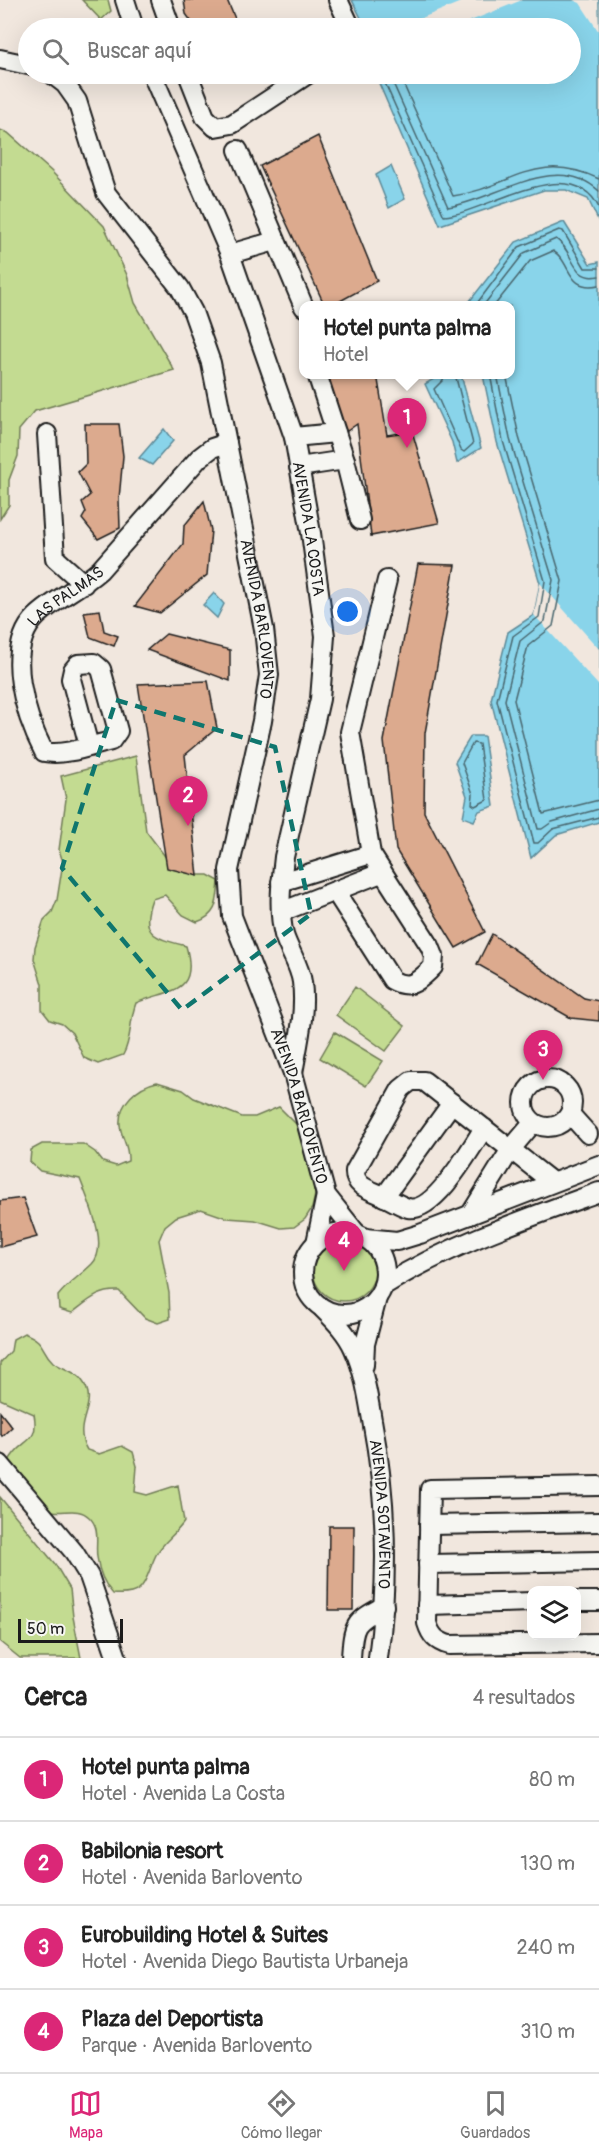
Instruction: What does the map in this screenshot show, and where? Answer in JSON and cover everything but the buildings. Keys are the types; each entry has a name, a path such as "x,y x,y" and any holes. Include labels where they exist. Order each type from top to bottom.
{"street":[{"path":"125,0 131,18"},
{"path":"161,0 167,18"},
{"path":"338,0 346,18"},
{"path":"0,59 18,63"},
{"name":"AVENIDA BARLOVENTO","path":"65,84 77,101 106,193 165,266 193,312 211,363 264,630 269,675 262,721 231,862 229,901 236,931 293,1073 326,1195 361,1236"},
{"name":"AVENIDA LA COSTA","path":"156,84 230,254 294,437 325,636 320,699 284,857 281,882 284,935 302,980 304,1005 293,1073"},
{"path":"192,84 205,117 215,127 232,124 293,84"},
{"path":"237,150 300,301"},
{"path":"230,254 275,241"},
{"path":"318,379 345,460 360,520"},
{"path":"294,437 336,433"},
{"path":"47,434 56,558 84,584"},
{"name":"LAS PALMAS","path":"89,746 54,754 44,752 26,702 18,663 25,631 36,616 84,584 199,458 212,448 227,443"},
{"path":"299,467 345,460"},
{"path":"335,891 392,980 403,986 414,985 433,967 434,956 381,873 372,854 350,732 387,580"},
{"path":"281,882 372,854"},
{"path":"281,912 381,873"},
{"path":"543,1078 557,1079 568,1088 573,1101 570,1114 560,1124 547,1127 533,1123 525,1112 524,1098 531,1085 543,1078"},
{"path":"484,1128 436,1197 424,1206 409,1209 360,1185 355,1178 355,1170 401,1089 411,1081 424,1081 452,1102 552,1182"},
{"path":"384,1197 452,1102"},
{"path":"570,1114 588,1134"},
{"path":"470,1215 511,1149 533,1123"},
{"path":"599,1165 397,1241 343,1232 328,1235 316,1243 307,1256 303,1278 311,1299 323,1309 337,1314 352,1314 366,1308 380,1292 434,1256 479,1236 599,1192"},
{"name":"AVENIDA BARLOVENTO","path":"316,1243 326,1195"},
{"path":"361,1236 376,1247 383,1259 385,1272 380,1292"},
{"name":"AVENIDA SOTAVENTO","path":"363,1372 365,1344 380,1292"},
{"name":"AVENIDA SOTAVENTO","path":"323,1309 338,1324 353,1347 363,1372 381,1465 385,1560 383,1654"},
{"path":"0,1464 74,1552 89,1576 117,1658"},
{"path":"599,1486 430,1489 427,1605 427,1623 430,1634 438,1642 449,1646 599,1642"},
{"path":"429,1525 599,1522"},
{"path":"428,1564 599,1561"},
{"path":"581,1601 599,1601"},
{"path":"427,1605 527,1602"},
{"path":"351,1658 353,1629 357,1622 384,1606"}],"highlighted area":[{"path":"116,700 275,747 311,914 182,1010 62,868"}],"green space":[{"path":"82,0 108,0 111,11 103,18 99,18"},
{"path":"0,130 8,133 51,171 104,226 127,275 135,303 174,370 35,411 19,430 18,456 9,480 9,505 0,519"},
{"path":"136,756 146,831 173,867 196,875 208,875 219,881 218,895 213,911 197,922 183,915 165,895 152,899 147,920 149,928 158,937 186,946 189,962 188,974 185,982 178,988 136,1003 128,1043 123,1055 98,1064 84,1058 72,1033 62,1024 50,1020 42,1010 42,984 34,959 35,947 44,920 52,912 57,900 63,862 59,850 66,799 61,776"},
{"path":"355,987 405,1026 386,1051 336,1015"},
{"path":"335,1032 383,1061 366,1086 320,1058"},
{"path":"157,1082 183,1090 194,1098 242,1117 255,1117 279,1107 298,1126 311,1166 315,1195 312,1208 305,1219 294,1227 281,1228 255,1220 227,1218 201,1209 176,1217 165,1226 159,1240 169,1293 170,1319 158,1323 145,1318 119,1291 99,1294 72,1313 59,1309 58,1296 92,1264 97,1256 98,1234 92,1209 80,1179 40,1171 30,1162 31,1150 42,1144 83,1144 95,1152 103,1162 116,1166 128,1161 120,1125 122,1110 136,1092"},
{"path":"338,1239 350,1239 366,1248 373,1258 375,1270 373,1282 366,1292 350,1301 338,1301 327,1296 318,1287 313,1276 313,1264 318,1253 327,1244"},
{"path":"24,1333 40,1343 53,1362 78,1376 87,1388 88,1405 82,1430 87,1450 99,1454 122,1446 133,1452 137,1466 135,1492 147,1495 178,1485 184,1522 156,1555 143,1585 133,1593 113,1594 104,1581 97,1557 96,1531 93,1521 84,1513 54,1511 42,1507 28,1492 8,1463 18,1449 32,1437 35,1424 34,1414 0,1399 0,1363 11,1351 13,1339"},
{"path":"0,1497 55,1564 70,1589 81,1658 20,1658 0,1642"}],"water":[{"path":"352,0 599,0 599,222 588,199 566,190 544,190 440,225 379,84 581,84 581,18 361,18"},
{"path":"391,166 405,199 389,208 376,175"},
{"path":"564,222 590,264 599,262 599,822 556,835 531,858 491,700 508,632 534,615 540,583 497,442 484,379 515,379 515,301 470,301 516,242"},
{"path":"434,379 462,379 481,448 457,463 452,442 425,384"},
{"path":"164,429 173,441 152,465 139,458"},
{"path":"214,593 224,604 217,618 203,605"},
{"path":"471,736 484,736 494,806 479,811 474,821 463,817 467,796 455,762"}],"pier":[{"path":"466,0 522,0 478,18 422,18"},
{"path":"573,0 598,0 599,32 580,3"},
{"path":"540,583 599,649 599,686 534,615"}],"place":[{"name":"Hotel punta palma","path":"407,448"},
{"name":"Babilonia resort","path":"188,826"},
{"name":"Eurobuilding Hotel & Suites","path":"543,1080"},
{"name":"Plaza del Deportista","path":"344,1271"}]}
